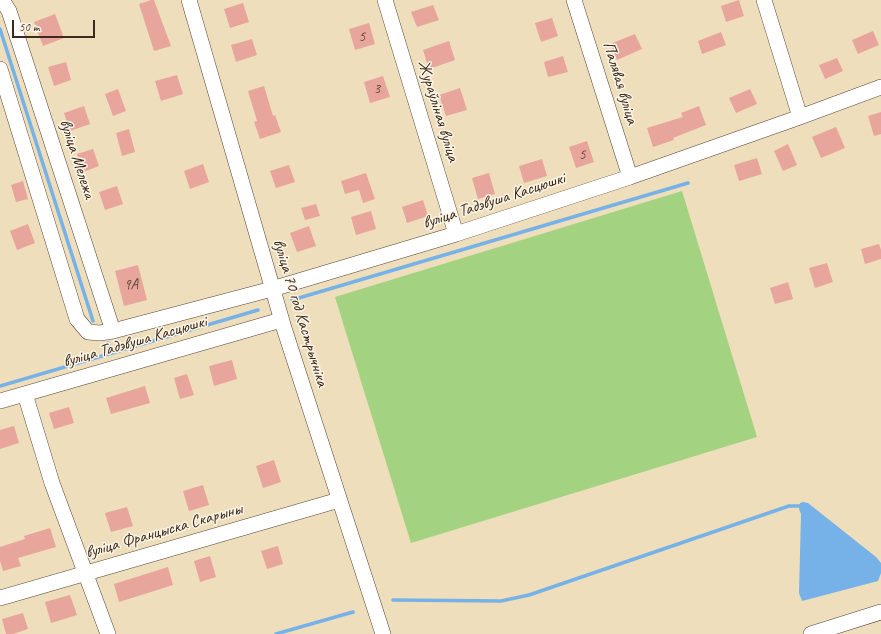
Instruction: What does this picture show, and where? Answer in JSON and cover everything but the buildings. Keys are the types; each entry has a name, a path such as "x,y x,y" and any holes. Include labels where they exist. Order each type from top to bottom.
{"street":[{"name":"вуліца Мележа","path":"2,0 9,11 113,331"},
{"name":"вуліца 70 год Кастрычніка","path":"189,0 281,320 383,634"},
{"name":"Жураўліная вуліца","path":"385,0 456,234"},
{"name":"Палявая вуліца","path":"574,0 630,176"},
{"path":"764,0 800,117"},
{"name":"вуліца Тадэвуша Касцюшкі","path":"1,78 77,319 88,332 100,333 113,331 272,289 456,234 800,117 881,86"},
{"name":"вуліца Тадэвуша Касцюшкі","path":"0,402 281,320"},
{"path":"25,394 52,483 108,634"},
{"name":"вуліца Францыска Скарыны","path":"0,598 339,500"},
{"path":"811,634 881,612"}],"green space":[{"path":"682,191 757,437 411,543 335,297"}],"water":[{"path":"800,503 808,503 876,557 881,563 881,573 878,581 802,601 799,593 801,514 799,509"}],"waterway":[{"path":"0,29 93,321"},
{"path":"292,300 688,183"},
{"path":"0,386 258,310"},
{"path":"108,343 112,353"},
{"path":"393,600 501,601 529,595 789,506 802,506"},
{"path":"276,634 353,612"}]}
